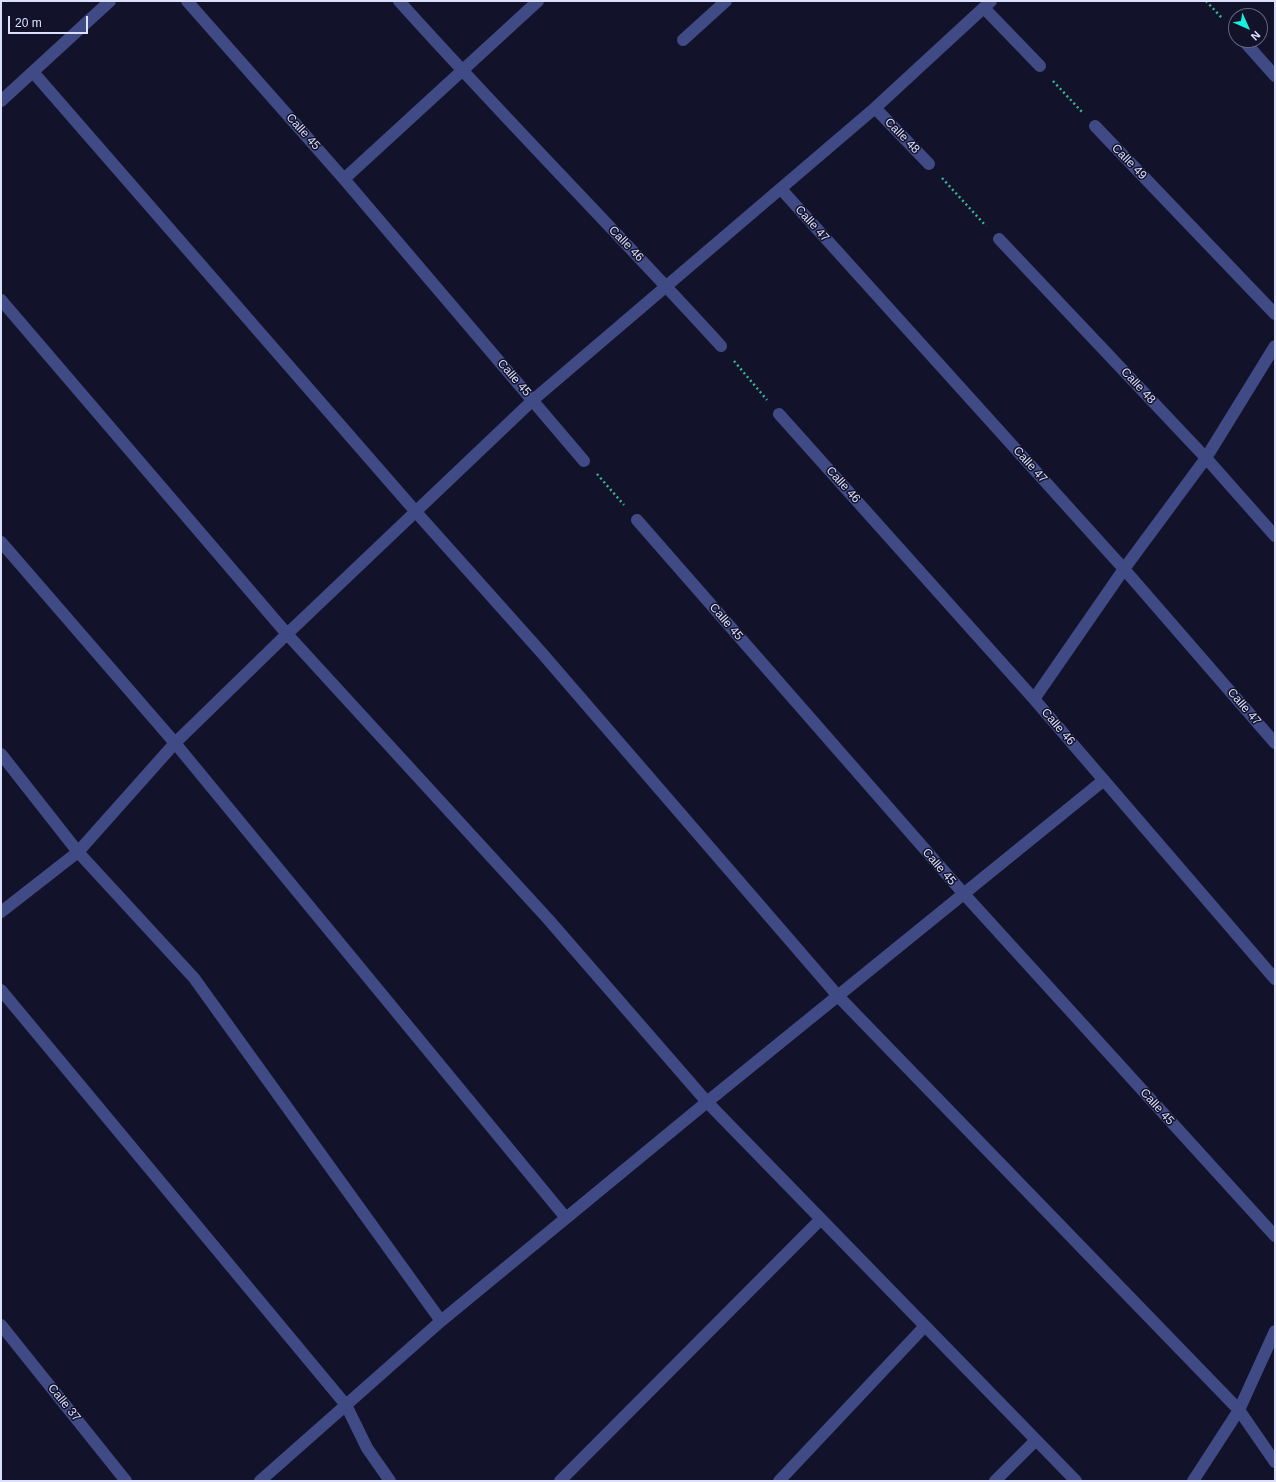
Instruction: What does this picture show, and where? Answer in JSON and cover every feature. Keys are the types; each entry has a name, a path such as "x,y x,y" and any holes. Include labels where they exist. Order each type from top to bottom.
{"street":[{"path":"1,102 110,1"},
{"name":"Calle 45","path":"187,1 344,179 584,460"},
{"name":"Calle 46","path":"399,1 462,72 721,346"},
{"path":"344,179 538,1"},
{"path":"683,40 726,1"},
{"path":"1,912 78,852 175,743 286,634 533,400 875,108 987,5 1040,66"},
{"path":"1250,48 1275,76"},
{"path":"33,72 416,512 546,658 838,996 1239,1410 1275,1462"},
{"name":"Calle 48","path":"875,108 929,164"},
{"name":"Calle 49","path":"1095,126 1275,314"},
{"name":"Calle 47","path":"780,190 1124,569 1275,743"},
{"name":"Calle 48","path":"998,239 1206,458 1275,536"},
{"path":"1,300 286,634 548,919 707,1102 1076,1481"},
{"path":"1034,699 1124,569 1206,458 1275,346"},
{"name":"Calle 46","path":"779,414 1034,699 1275,979"},
{"name":"Calle 45","path":"637,520 964,894 1275,1236"},
{"path":"1,542 175,743 566,1218"},
{"path":"1,754 78,852 194,978 441,1321"},
{"path":"260,1481 441,1321 707,1102 1104,780"},
{"path":"1,990 346,1405 367,1448 390,1481"},
{"path":"560,1481 821,1218"},
{"name":"Calle 37","path":"1,1325 126,1481"},
{"path":"779,1481 925,1326"},
{"path":"1193,1481 1239,1410 1275,1331"},
{"path":"995,1481 1036,1440"}],"path":[{"path":"1040,66 1095,126"},
{"path":"929,164 998,239"},
{"path":"721,346 779,414"},
{"path":"584,460 637,520"}]}
